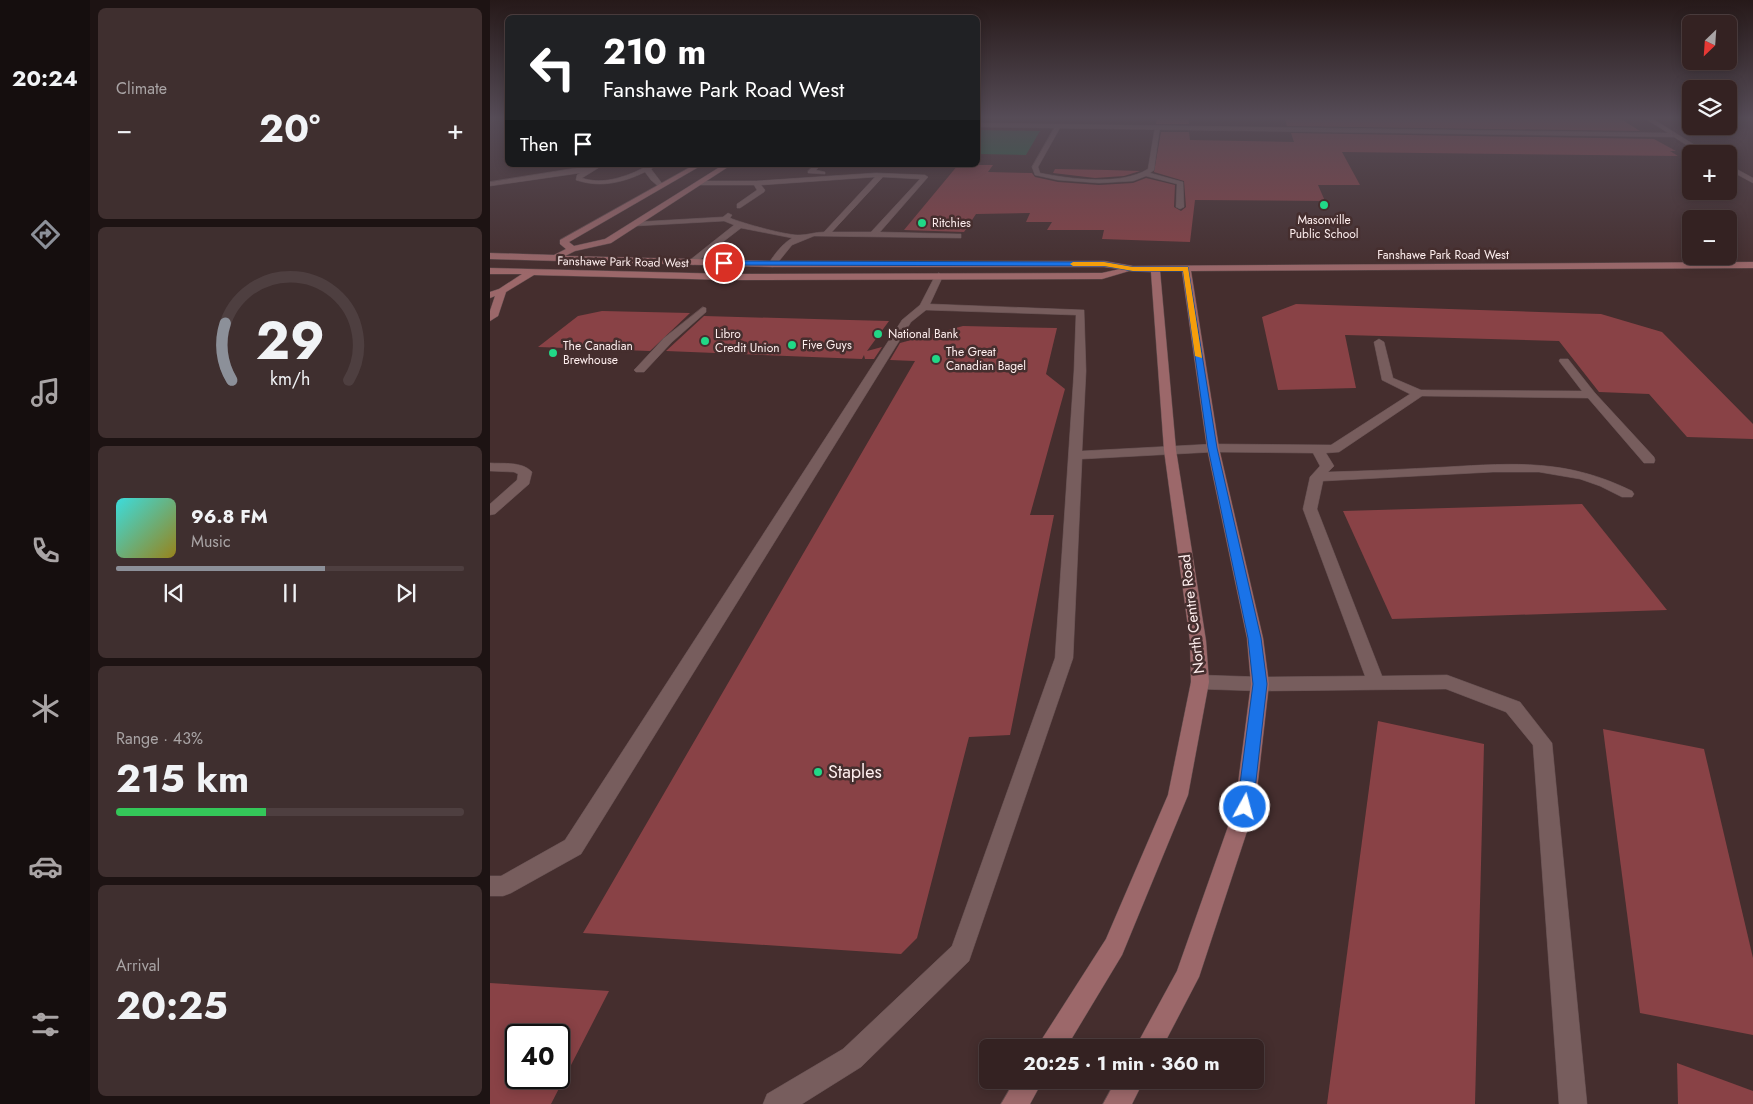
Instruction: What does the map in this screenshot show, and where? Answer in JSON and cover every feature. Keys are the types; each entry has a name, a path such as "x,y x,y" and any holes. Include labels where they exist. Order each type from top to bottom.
{"main road":[{"path":"572,249 563,242 689,171"},
{"path":"490,296 502,291 572,249 608,241 719,171"},
{"name":"Fanshawe Park Road West","path":"490,256 772,264 1104,264 1133,269 1753,265"},
{"path":"1153,1039 1187,977 1245,807 1260,684 1255,638 1213,448 1186,268"},
{"name":"Fanshawe Park Road West","path":"490,271 730,277 1102,276 1133,269"},
{"name":"North Centre Road","path":"1057,1039 1114,947 1178,795 1200,682 1198,641 1170,450 1156,269"},
{"path":"490,318 493,316 502,291"},
{"path":"1015,1104 1024,1089"},
{"path":"1117,1104 1125,1089"}],"street":[{"path":"490,184 518,182 555,171"},
{"path":"543,175 579,171"},
{"path":"588,171 580,175 578,179 584,182 611,182 635,176 644,171"},
{"path":"648,171 653,179 661,186"},
{"path":"812,171 810,172 925,177 873,235"},
{"path":"1037,171 1038,174 1063,179 1113,180 1131,179 1150,171"},
{"path":"1737,172 1753,181"},
{"path":"1145,174 1181,183 1180,207"},
{"path":"699,183 756,182 881,175"},
{"path":"826,234 881,175"},
{"path":"740,206 761,190 756,182"},
{"path":"635,224 727,217 739,225 797,237 826,234 958,236"},
{"path":"693,262 739,225"},
{"path":"772,264 780,252 797,237"},
{"path":"490,886 503,886 573,847 907,320 924,307 938,276"},
{"path":"777,1104 852,1058 961,954 1064,658 1080,371 1081,312 924,307"},
{"path":"640,370 668,340 703,310"},
{"path":"1379,342 1388,380 1419,393 1591,395"},
{"path":"1564,361 1591,395 1649,460"},
{"path":"1075,454 1213,448 1334,449 1419,393"},
{"path":"1317,449 1327,466 1317,478 1310,509 1376,683"},
{"path":"1317,478 1524,466 1574,472 1606,482 1627,494"},
{"path":"490,467 516,468 525,472 524,481 490,512"},
{"path":"1200,682 1260,684 1447,682 1512,707 1542,743 1573,1104"}],"building":[{"path":"953,171 1032,173 1035,177 1058,182 1099,185 1133,183 1146,178 1175,185 1174,207 1181,211 1186,207 1184,181 1154,172 1352,171 1360,185 1318,185 1325,201 1195,200 1190,242 1102,239 1104,230 1047,230 1052,222 1026,222 1030,213 976,214 964,232 904,230"},
{"path":"1054,171 1140,171 1124,176 1095,178 1053,173"},
{"path":"1296,304 1601,314 1662,332 1753,424 1753,439 1687,437 1649,394 1599,392 1559,341 1345,335 1356,388 1278,390 1262,317"},
{"path":"602,311 690,313 650,351 538,347 578,316"},
{"path":"704,316 889,321 867,351 882,347 874,359 865,359 864,355 862,359 666,351"},
{"path":"963,326 1057,328 1046,374 1065,389 1030,515 1054,515 1010,735 969,737 917,938 901,954 583,933 915,361 890,360 900,343"},
{"path":"1582,504 1667,610 1392,619 1343,511"},
{"path":"1378,721 1484,744 1475,1104 1327,1104"},
{"path":"1603,729 1704,749 1753,958 1753,1035 1640,1013"},
{"path":"490,983 609,991 570,1067 570,1024 505,1024 505,1089 559,1089 551,1104 490,1104"},
{"path":"1677,1063 1753,1091 1753,1104 1678,1104"}],"slow traffic":[{"path":"1073,264 1104,264 1133,269 1186,268 1199,356"}],"place":[{"name":"Masonville Public School","path":"1324,205"},
{"name":"Ritchies","path":"922,223"},
{"name":"National Bank","path":"878,334"},
{"name":"Libro Credit Union","path":"705,341"},
{"name":"Five Guys","path":"792,345"},
{"name":"The Canadian Brewhouse","path":"553,353"},
{"name":"The Great Canadian Bagel","path":"936,359"},
{"name":"Staples","path":"818,772"}],"route":[{"path":"724,263 893,265 1104,264 1133,269 1186,268 1213,448 1255,638 1260,684 1245,807"}]}
